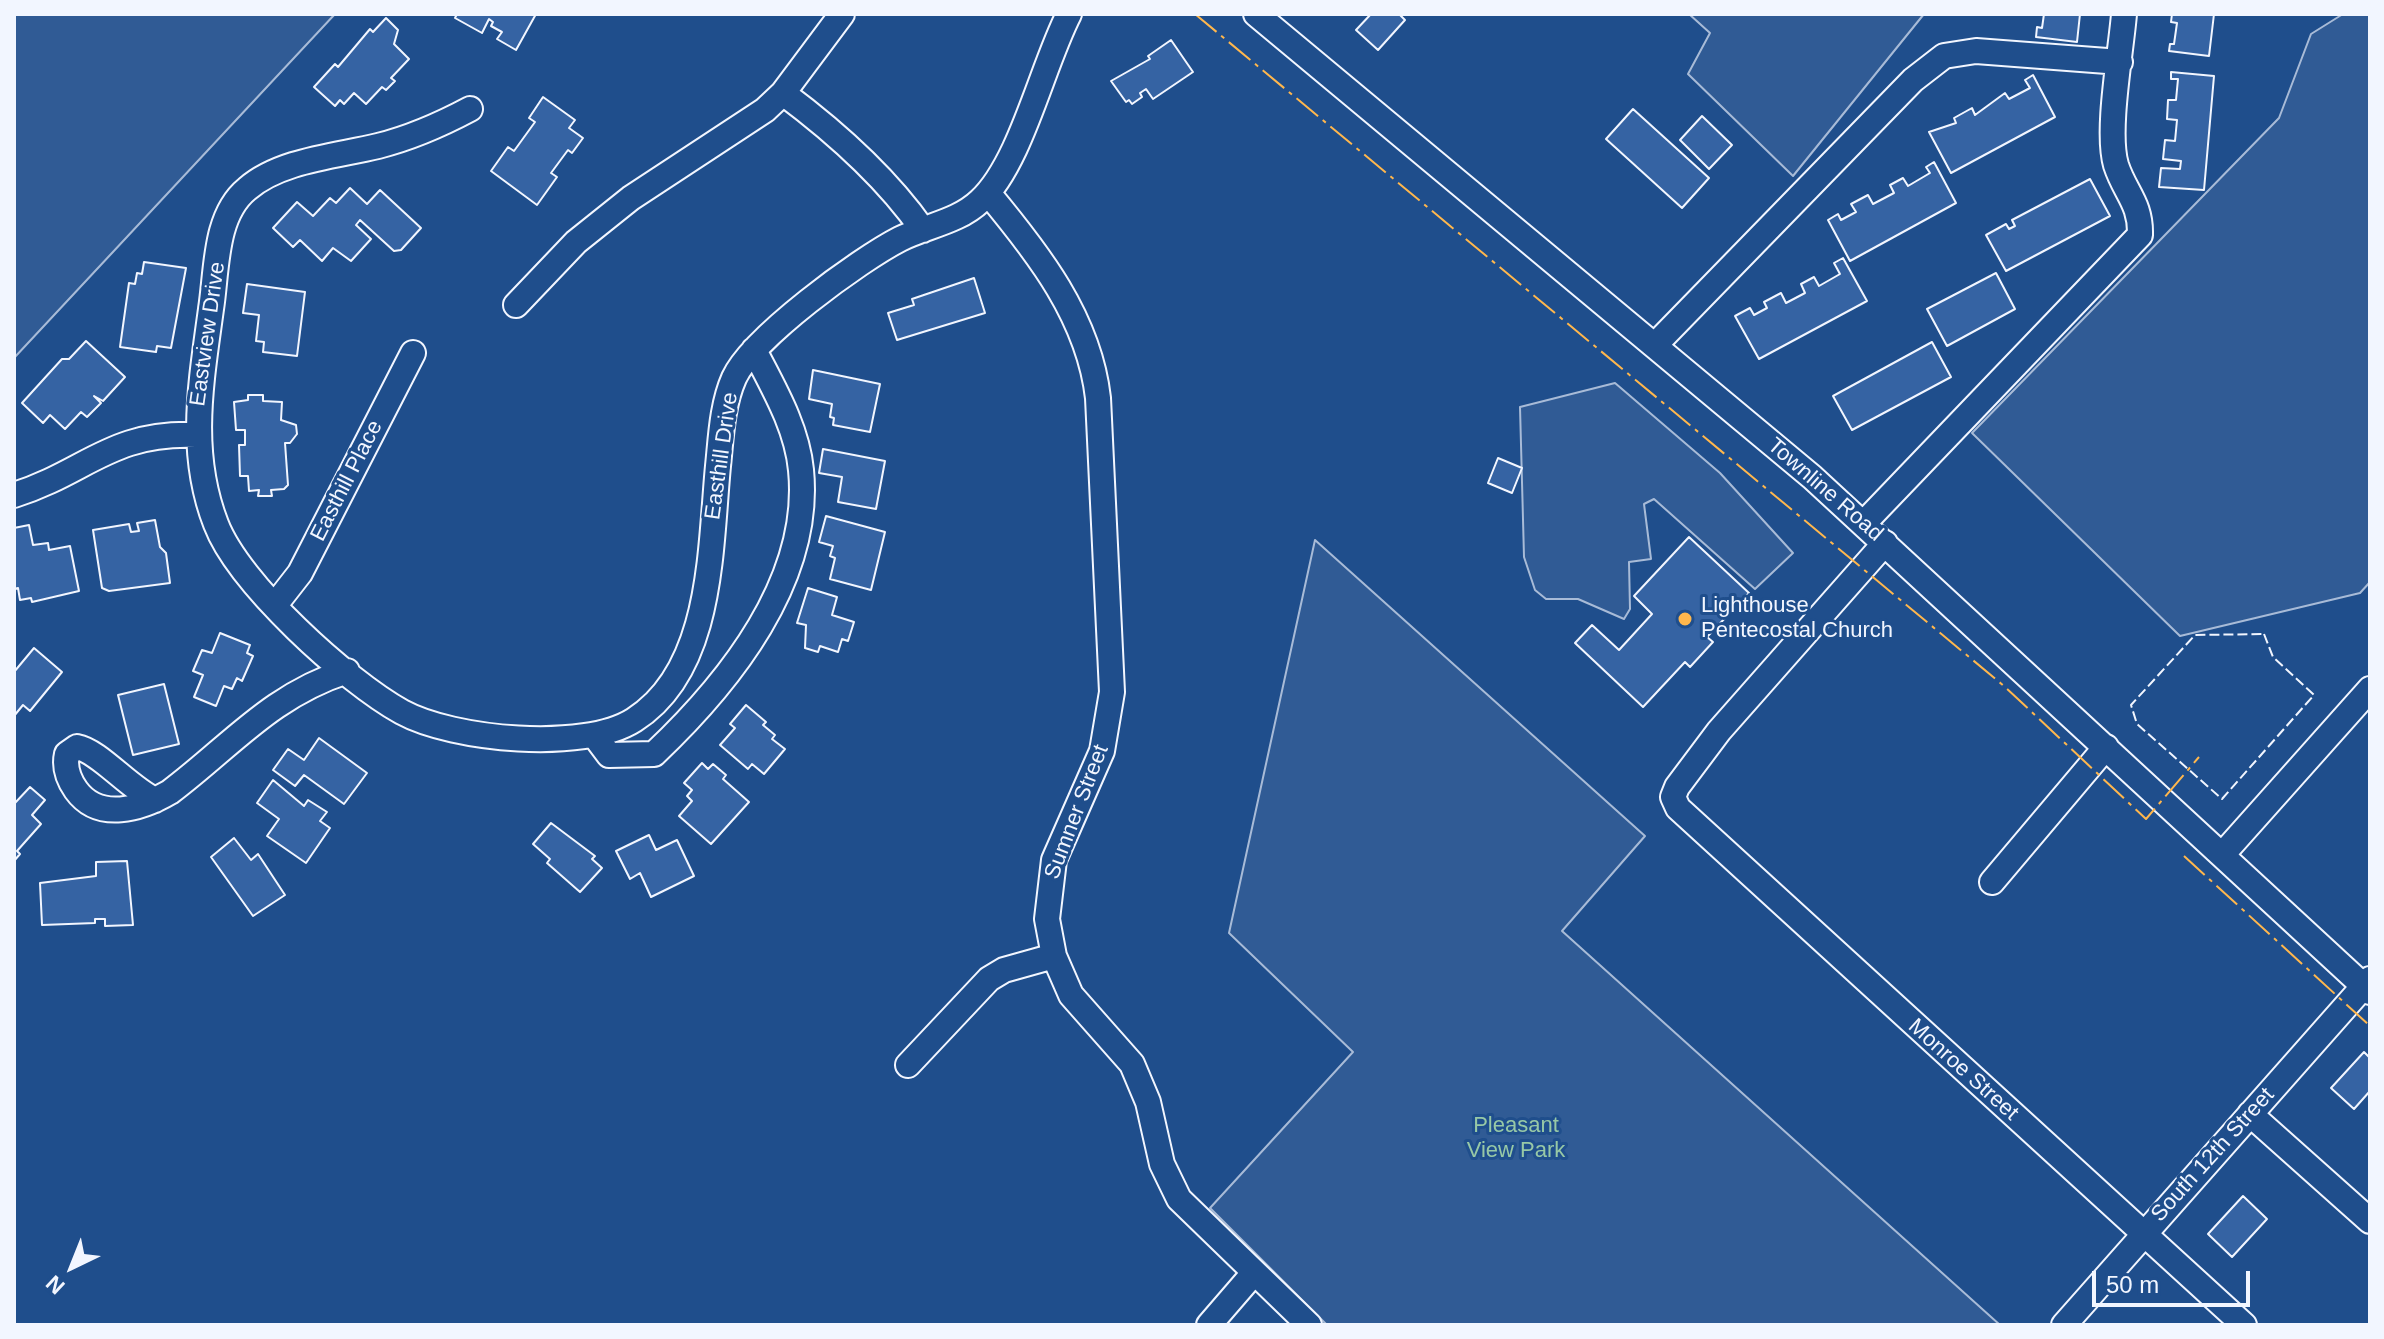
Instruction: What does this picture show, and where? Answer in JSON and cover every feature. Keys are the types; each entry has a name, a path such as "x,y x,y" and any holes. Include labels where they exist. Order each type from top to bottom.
{"street":[{"path":"516,305 576,242 631,198 765,110 783,93 842,14"},
{"name":"Easthill Drive","path":"347,671 400,711 440,726 540,738 594,735 624,726 653,705 674,679 691,646 705,580 726,402 734,377 754,350 868,259 961,214 988,193 1012,152 1069,14"},
{"name":"Townline Road","path":"1256,14 1864,523 2368,986"},
{"path":"1864,523 2126,254 2140,235 2141,214 2116,165 2115,153 2124,14"},
{"path":"1655,345 1894,98 1938,59 1956,52 1976,51 2120,62"},
{"path":"783,93 850,149 891,190 923,230"},
{"name":"Eastview Drive","path":"347,671 275,605 235,560 218,531 205,494 196,435 222,234 238,198 253,184 276,173 402,139 470,109"},
{"name":"Sumner Street","path":"988,193 1041,261 1071,311 1092,362 1098,398 1112,692 1102,751 1054,860 1047,919 1054,956 1071,995 1132,1064 1142,1085 1162,1164 1171,1186 1253,1274 1309,1325"},
{"path":"594,735 609,755 654,754 689,721 754,636 791,561 802,519 801,467 788,418 754,350"},
{"name":"Easthill Place","path":"275,605 300,573 413,353"},
{"path":"14,495 54,480 128,441 163,435 196,435"},
{"name":"Monroe Street","path":"1885,543 1719,731 1677,787 1673,797 1683,814 2244,1325"},
{"path":"155,800 182,783 269,708 311,684 347,671"},
{"path":"2222,855 2370,689"},
{"path":"1992,882 2106,747"},
{"path":"908,1065 989,979 1004,970 1054,956"},
{"name":"South 12th Street","path":"2064,1325 2368,986"},
{"path":"2250,1114 2370,1221"},
{"path":"1209,1325 1253,1274"}],"shaded area":[{"path":"14,14 335,14 14,358"},
{"path":"1689,14 1924,14 1793,176 1688,74 1710,33"},
{"path":"2343,14 2370,14 2370,582 2360,593 2180,636 1972,433 2279,118 2311,34"},
{"path":"1615,383 1720,473 1793,553 1755,589 1654,499 1644,504 1651,559 1629,562 1630,609 1624,619 1578,599 1546,599 1535,590 1524,557 1520,407"},
{"name":"Pleasant View Park","path":"1315,540 1645,836 1562,931 2000,1325 1327,1325 1210,1208 1353,1052 1229,933"}],"building":[{"path":"457,14 536,14 516,50 497,39 502,32 491,26 493,22 489,19 482,33 455,18"},
{"path":"1371,14 1399,14 1405,20 1378,50 1356,30"},
{"path":"2044,14 2080,14 2077,42 2036,37 2037,27 2042,28"},
{"path":"2172,14 2214,14 2209,56 2169,51 2170,44 2174,44 2177,23 2171,22"},
{"path":"386,18 398,30 394,44 409,59 391,78 395,81 386,90 382,87 366,104 354,93 344,104 340,100 335,106 314,87 335,64 338,67 370,29 373,32"},
{"path":"1171,40 1193,72 1153,99 1146,89 1140,93 1142,97 1132,104 1129,100 1126,102 1111,81 1150,59 1148,56"},
{"path":"2171,72 2214,76 2204,190 2159,187 2161,168 2180,169 2181,161 2163,159 2165,140 2175,141 2177,120 2167,119 2168,100 2176,100 2178,79 2171,79"},
{"path":"2033,75 2055,117 1951,173 1929,132 1956,123 1954,118 1972,108 1975,115 2005,93 2009,99 2030,88 2025,80"},
{"path":"543,97 575,120 569,128 583,138 572,153 568,150 551,173 557,177 537,205 491,171 508,147 514,151 535,122 529,118"},
{"path":"1633,109 1709,178 1682,208 1606,139"},
{"path":"1702,116 1732,145 1709,169 1680,140"},
{"path":"1934,162 1956,203 1850,261 1828,220 1838,214 1841,220 1856,212 1851,204 1868,195 1873,204 1894,193 1890,185 1903,178 1908,186 1930,173 1926,167"},
{"path":"2090,179 2110,216 2006,271 1986,235 2006,224 2009,229 2015,226 2012,220"},
{"path":"350,188 367,204 380,190 421,228 401,250 394,251 360,220 356,225 371,239 351,261 333,248 322,261 300,240 293,247 273,228 297,202 313,216 330,198 336,203"},
{"path":"1843,258 1867,301 1759,359 1735,316 1750,308 1754,315 1767,308 1764,302 1781,293 1786,303 1805,293 1801,284 1814,277 1819,286 1840,274 1834,263"},
{"path":"144,262 186,268 171,348 157,346 156,352 120,347 129,283 135,284 137,273 142,274"},
{"path":"1996,273 2015,309 1947,346 1927,309"},
{"path":"974,278 985,313 897,340 888,313 914,305 912,299"},
{"path":"247,284 305,292 297,356 263,352 264,342 256,341 259,315 243,313"},
{"path":"86,341 125,377 103,401 94,396 101,403 87,417 81,412 65,429 50,415 43,423 22,403 62,359 69,359"},
{"path":"1932,342 1951,377 1852,430 1833,396"},
{"path":"813,370 880,384 870,432 833,425 834,418 830,417 832,404 809,399"},
{"path":"248,395 263,395 263,401 282,402 281,420 296,425 297,434 290,443 285,443 288,485 284,489 271,490 272,496 258,496 259,490 249,491 248,476 240,476 239,445 245,445 245,430 236,430 234,402 248,400"},
{"path":"823,449 885,461 876,509 838,502 842,477 819,473"},
{"path":"1498,458 1522,468 1512,493 1488,483"},
{"path":"826,516 885,532 871,590 830,579 835,558 830,556 833,546 819,542"},
{"path":"155,520 160,547 166,553 170,583 109,591 102,588 93,530 129,524 131,532 139,531 137,523"},
{"path":"29,525 33,545 48,543 49,550 70,546 79,591 32,602 31,598 20,600 18,588 14,589 14,528"},
{"name":"Lighthouse Pentecostal Church","path":"1689,537 1749,593 1707,637 1713,642 1690,667 1685,662 1643,707 1575,643 1592,625 1619,650 1652,614 1634,596"},
{"path":"808,588 837,597 832,615 854,622 848,641 842,639 838,652 820,646 818,652 805,648 806,625 797,623"},
{"path":"220,633 250,645 247,653 253,656 242,681 237,678 232,689 224,686 216,706 194,697 203,675 193,671 202,650 212,653"},
{"path":"34,648 62,672 30,711 23,705 14,716 14,672"},
{"path":"164,684 179,744 133,755 118,695"},
{"path":"746,705 766,722 763,725 775,735 772,739 785,749 764,774 752,764 748,769 720,745 735,728 730,724"},
{"path":"319,738 367,773 344,804 304,775 295,786 273,770 288,749 304,760"},
{"path":"702,763 708,769 713,764 726,775 723,779 749,802 711,844 679,816 692,801 687,796 692,790 684,783"},
{"path":"273,780 304,806 308,800 327,812 320,821 330,828 306,863 267,836 279,819 257,803"},
{"path":"30,787 45,800 32,815 41,824 17,851 20,854 14,861 14,804"},
{"path":"551,823 595,856 592,859 602,868 580,892 547,863 550,859 533,844"},
{"path":"649,835 656,850 677,840 694,876 651,897 640,873 630,879 616,851"},
{"path":"234,838 251,860 258,854 285,895 253,916 211,857"},
{"path":"127,861 133,925 105,926 105,919 95,919 95,923 42,925 40,883 96,876 96,862"},
{"path":"2364,1052 2370,1058 2370,1091 2354,1109 2331,1088"},
{"path":"2243,1196 2267,1219 2232,1257 2208,1234"}],"fence":[{"path":"2264,634 2273,657 2314,695 2222,799 2137,724 2131,705 2195,635 2264,634"}],"power":[{"path":"1195,14 2004,686 2146,819 2199,757"},
{"path":"2184,856 2370,1026"}],"place":[{"name":"Lighthouse Pentecostal Church","path":"1685,619"}]}
